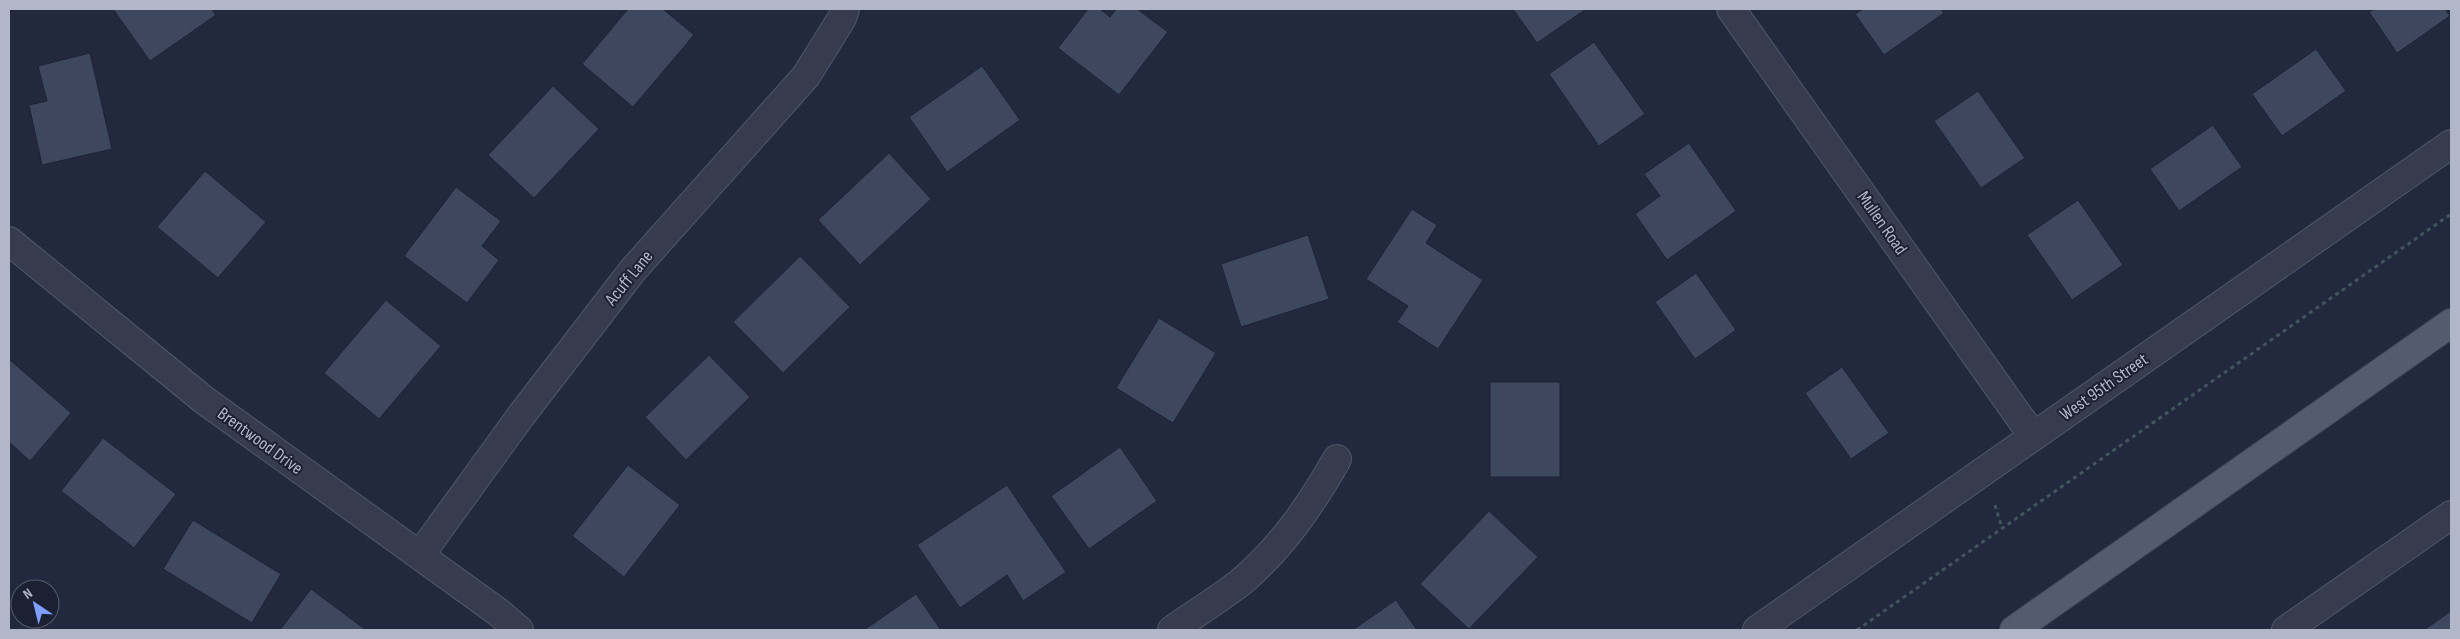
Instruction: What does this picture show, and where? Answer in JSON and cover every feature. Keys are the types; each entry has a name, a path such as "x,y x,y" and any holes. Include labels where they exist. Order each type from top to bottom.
{"main road":[{"path":"2014,630 2451,323"}],"street":[{"name":"Acuff Lane","path":"420,555 520,418 633,270 806,76 842,18 845,9"},
{"name":"Mullen Road","path":"1731,9 2032,436"},
{"name":"West 95th Street","path":"1757,630 2451,144"},
{"name":"Brentwood Drive","path":"9,241 204,400 420,555 498,612 519,630"},
{"path":"1172,630 1241,582 1278,546 1312,503 1337,459"},
{"path":"2286,630 2451,515"}],"path":[{"path":"1857,630 2451,214"}],"building":[{"path":"113,9 211,9 216,15 150,61"},
{"path":"628,9 663,9 694,35 633,107 582,64"},
{"path":"1088,9 1100,9 1110,17 1116,9 1137,9 1168,32 1119,95 1058,48"},
{"path":"1513,9 1586,9 1537,43"},
{"path":"1863,9 1941,9 1944,13 1884,55 1855,14"},
{"path":"2374,9 2445,9 2450,16 2397,53 2369,12"},
{"path":"1594,42 1645,114 1599,146 1549,74"},
{"path":"2316,49 2346,91 2282,136 2252,94"},
{"path":"90,53 112,149 42,165 29,105 47,101 38,66"},
{"path":"982,66 1020,120 947,172 909,117"},
{"path":"553,86 599,129 534,198 488,155"},
{"path":"1978,91 2025,158 1981,188 1934,121"},
{"path":"2213,125 2242,167 2179,211 2150,169"},
{"path":"1689,143 1736,211 1667,260 1635,214 1660,196 1644,174"},
{"path":"889,153 931,199 860,265 818,220"},
{"path":"205,171 266,222 218,278 157,227"},
{"path":"456,187 501,221 482,246 499,260 467,303 404,256"},
{"path":"2078,200 2123,265 2072,300 2027,235"},
{"path":"1412,209 1437,225 1426,243 1483,280 1438,349 1397,322 1408,306 1366,279"},
{"path":"1308,235 1329,299 1241,327 1221,264"},
{"path":"800,256 850,307 783,373 733,322"},
{"path":"1696,273 1736,330 1695,359 1655,302"},
{"path":"386,300 441,346 379,419 324,373"},
{"path":"1159,318 1216,353 1173,423 1116,388"},
{"path":"709,355 750,397 686,460 645,417"},
{"path":"9,359 71,413 30,461 9,442"},
{"path":"1842,367 1889,433 1851,459 1805,393"},
{"path":"1490,382 1560,382 1560,477 1490,477"},
{"path":"103,438 176,494 134,548 61,491"},
{"path":"1120,447 1157,501 1089,549 1051,496"},
{"path":"628,465 680,505 624,577 572,536"},
{"path":"1007,485 1066,572 1023,601 1007,575 960,608 917,545"},
{"path":"1489,511 1538,557 1469,629 1420,584"},
{"path":"193,520 281,574 252,623 163,569"},
{"path":"311,589 366,630 280,630"},
{"path":"916,594 941,630 864,630"},
{"path":"1396,600 1417,630 1354,629"},
{"path":"2451,611 2451,630 2424,630"}]}
